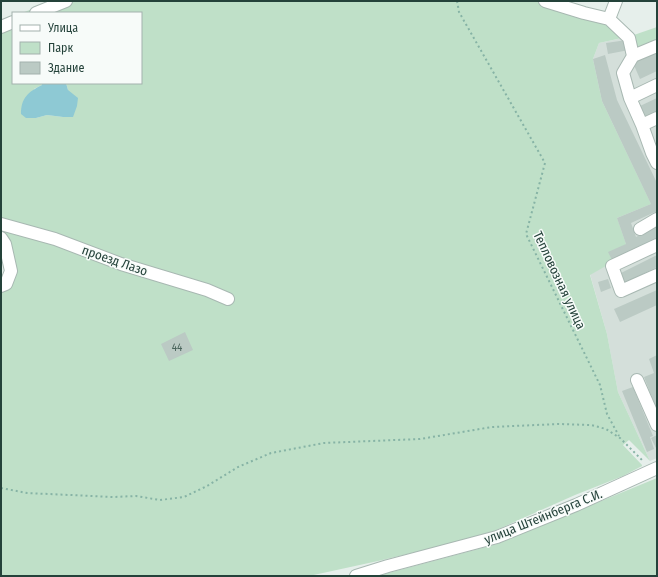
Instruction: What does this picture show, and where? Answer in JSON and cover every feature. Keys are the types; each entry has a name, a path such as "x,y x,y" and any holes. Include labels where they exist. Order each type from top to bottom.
{"street":[{"path":"38,12 66,1"},
{"path":"545,1 609,19 629,38 633,56"},
{"path":"609,19 616,1"},
{"path":"1,27 12,22"},
{"path":"655,155 630,98 623,73 633,56 657,46"},
{"path":"630,98 657,85"},
{"path":"642,125 657,118"},
{"path":"640,229 657,219"},
{"name":"проезд Лазо","path":"1,224 55,239 121,264 207,290 228,299"},
{"path":"1,238 5,244 11,271 6,284 1,286"},
{"path":"657,245 612,266 621,291 657,275"},
{"path":"637,380 657,425"},
{"name":"улица Штейнберга С.И.","path":"356,576 497,537 576,505 653,469"}],"path":[{"name":"Тепловозная улица","path":"457,1 459,12 544,163 526,234 600,385 607,414 620,438"},
{"path":"1,488 27,493 113,497 136,496 160,500 184,496 207,486 238,467 271,453 324,443 420,439 492,427 558,424 591,425 606,429 620,438 653,469"}],"shaded area":[{"path":"632,36 657,43 657,458 650,461 618,392 607,334 590,274 613,262 617,218 650,204 602,101 593,59 599,43"}],"green space":[{"path":"52,1 538,1 604,22 631,36 599,43 593,59 602,101 651,204 617,218 626,244 613,262 590,275 607,334 618,392 650,461 629,440 623,445 642,466 623,476 575,495 494,531 441,546 309,576 1,576 1,281 7,271 1,246 1,21 12,16 12,84 42,84 34,89 36,118 47,115 63,117 68,90 66,84 142,84 142,12 24,12"},
{"path":"657,27 657,43 638,51 631,36"},
{"path":"657,478 657,576 377,576 497,544"}],"water":[{"path":"66,84 68,90 78,98 73,117 47,115 36,118 26,118 21,114 22,104 26,96 42,85"}],"building":[{"path":"627,40 629,50 608,54 606,43"},
{"path":"657,53 657,71 640,79 633,63"},
{"path":"605,55 617,100 657,183 657,218 655,212 631,223 636,237 657,226 657,240 613,262 608,252 626,244 617,218 651,204 602,101 593,59"},
{"path":"657,98 657,112 645,118 640,106"},
{"path":"657,255 657,267 624,283 619,274"},
{"path":"608,279 611,288 601,292 598,282"},
{"path":"657,290 657,305 620,322 614,309"},
{"path":"185,332 193,350 169,361 161,344"},
{"path":"657,355 657,410 644,377 654,373 649,359"},
{"path":"633,387 653,436 650,437 654,449 647,452 622,391"},
{"path":"657,435 657,448 656,448 651,438"}]}
